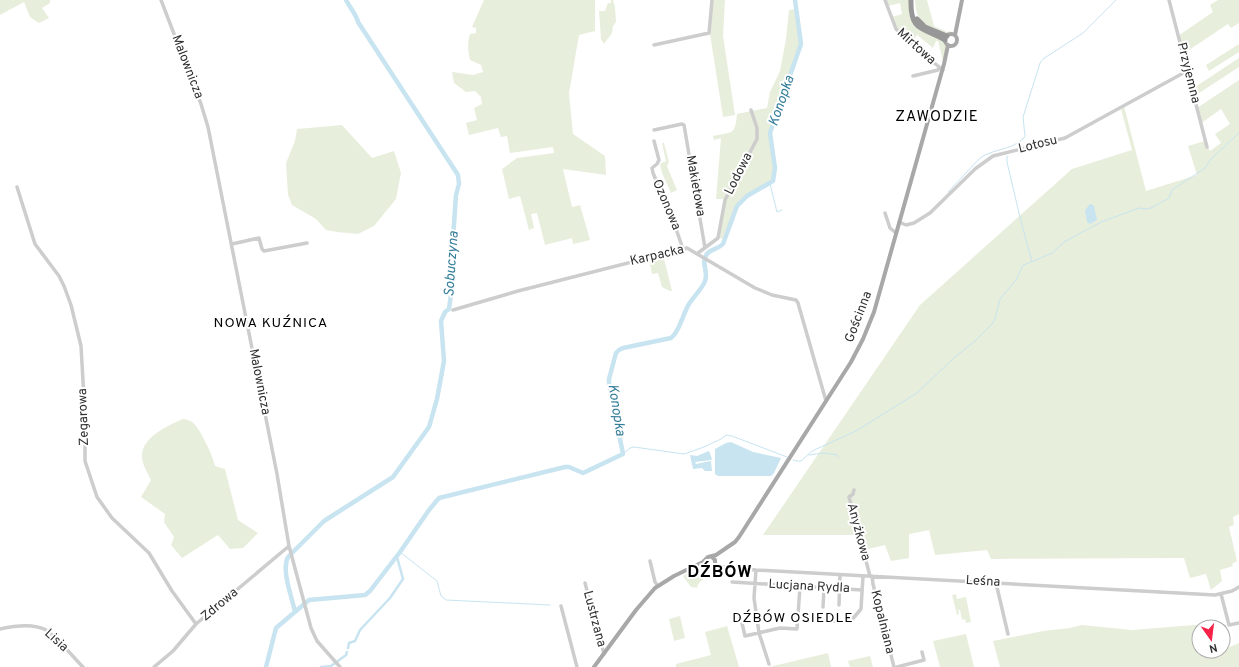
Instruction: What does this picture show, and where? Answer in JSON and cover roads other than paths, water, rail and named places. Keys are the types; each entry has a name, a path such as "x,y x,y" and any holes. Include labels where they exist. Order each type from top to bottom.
{"highway":[{"path":"910,0 911,14 917,25 923,30 949,40"},
{"path":"914,0 914,13 920,23 949,40"}],"main road":[{"name":"Gościnna","path":"594,667 648,594 674,576 705,563 708,557 714,561 722,551 735,542 743,532 856,353 869,326 941,69 946,58 949,40 957,21 962,0"},
{"path":"705,563 709,567 714,561"}],"street":[{"name":"Malownicza","path":"161,0 208,126 277,474 290,548 305,607 311,628 317,641 340,667"},
{"path":"654,45 709,33 712,0"},
{"name":"Mirtowa","path":"884,0 896,30 908,42 941,69"},
{"name":"Przyjemna","path":"1168,0 1207,147"},
{"path":"913,76 941,69"},
{"name":"Lotosu","path":"899,222 906,225 914,223 930,213 975,169 993,156 1065,138 1187,71"},
{"name":"Lodowa","path":"698,253 718,238 725,200 757,139 757,128 751,110"},
{"name":"Makietowa","path":"654,130 682,124 684,125 705,248"},
{"name":"Ozonowa","path":"654,141 659,160 652,168 653,173 683,249"},
{"name":"Zegarowa","path":"17,187 35,244 59,276 71,305 81,346 85,416 85,461 97,497 112,518 149,553 172,591 196,624"},
{"path":"885,213 890,228 896,232"},
{"path":"232,244 259,238 264,251 307,243"},
{"name":"Karpacka","path":"453,310 518,291 690,248 755,288 772,295 796,300 826,401"},
{"name":"Anyżkowa","path":"854,490 853,494 849,497 871,576"},
{"name":"Zdrowa","path":"154,667 173,651 196,624 290,548"},
{"name":"Leśna","path":"714,561 726,568 1215,596 1239,588"},
{"path":"650,562 655,582 658,586"},
{"path":"756,570 754,598 759,633 769,664"},
{"path":"839,605 840,575"},
{"path":"798,619 850,622 861,609 863,576"},
{"name":"Kopalniana","path":"871,576 894,667"},
{"name":"Lucjana Rydla","path":"732,582 862,590"},
{"name":"Lustrzana","path":"585,583 604,654"},
{"path":"996,583 1008,634"},
{"path":"742,623 746,636 780,628 797,629 800,587"},
{"path":"823,606 824,588"},
{"path":"1221,594 1229,625 1239,623"},
{"path":"561,606 577,667"},
{"name":"Lisia","path":"0,629 19,625 45,629 83,667"},
{"path":"897,667 924,660 922,652"}],"water":[{"path":"1090,204 1094,206 1097,220 1090,224 1087,222 1085,210"},
{"path":"731,442 753,452 781,458 774,473 771,476 718,476 715,474 715,449"},
{"path":"709,451 711,460 695,462 696,464 711,461 712,471 705,471 702,468 693,469 690,455 697,456"}],"waterway":[{"name":"Sobuczyna","path":"295,612 286,576 286,562 288,557 324,521 393,477 429,427 437,399 444,361 441,321 445,312 449,309 451,294 450,281 456,195 459,184 458,175 358,22 346,0"},
{"name":"Konopka","path":"266,667 276,628 309,600 365,595 370,591 400,552 439,498 565,467 569,467 583,473 623,454 609,384 616,353 623,348 671,338 674,335 689,304 705,281 705,257 709,252 723,244 737,206 747,196 773,181 775,168 770,133 801,44 795,0"},
{"path":"948,192 980,158 1018,143 1023,139 1025,136 1023,117 1040,63 1043,59 1083,33 1116,0"},
{"path":"793,460 801,461 812,451 856,431 917,393 992,324 995,319 1000,299 1016,280 1024,265 1052,253 1064,242 1101,222 1139,208 1151,208 1169,198 1172,190 1205,168 1211,159 1239,133"},
{"path":"1007,156 1007,162 1016,200 1032,261"},
{"path":"770,184 777,212 782,210"},
{"path":"623,454 630,448 634,447 684,454 704,447 726,435 787,457"},
{"path":"809,455 824,453 837,455 838,457"},
{"path":"400,552 437,581 441,596 446,600 550,605"},
{"path":"348,648 349,643 355,641 360,630 390,598 403,579 397,557"},
{"path":"321,667 331,666 346,655 347,652"}],"district":[{"name":"ZAWODZIE","path":"937,117"},
{"name":"NOWA KUŹNICA","path":"271,323"},
{"name":"DŹBÓW","path":"720,573"},
{"name":"DŹBÓW OSIEDLE","path":"793,618"}]}
